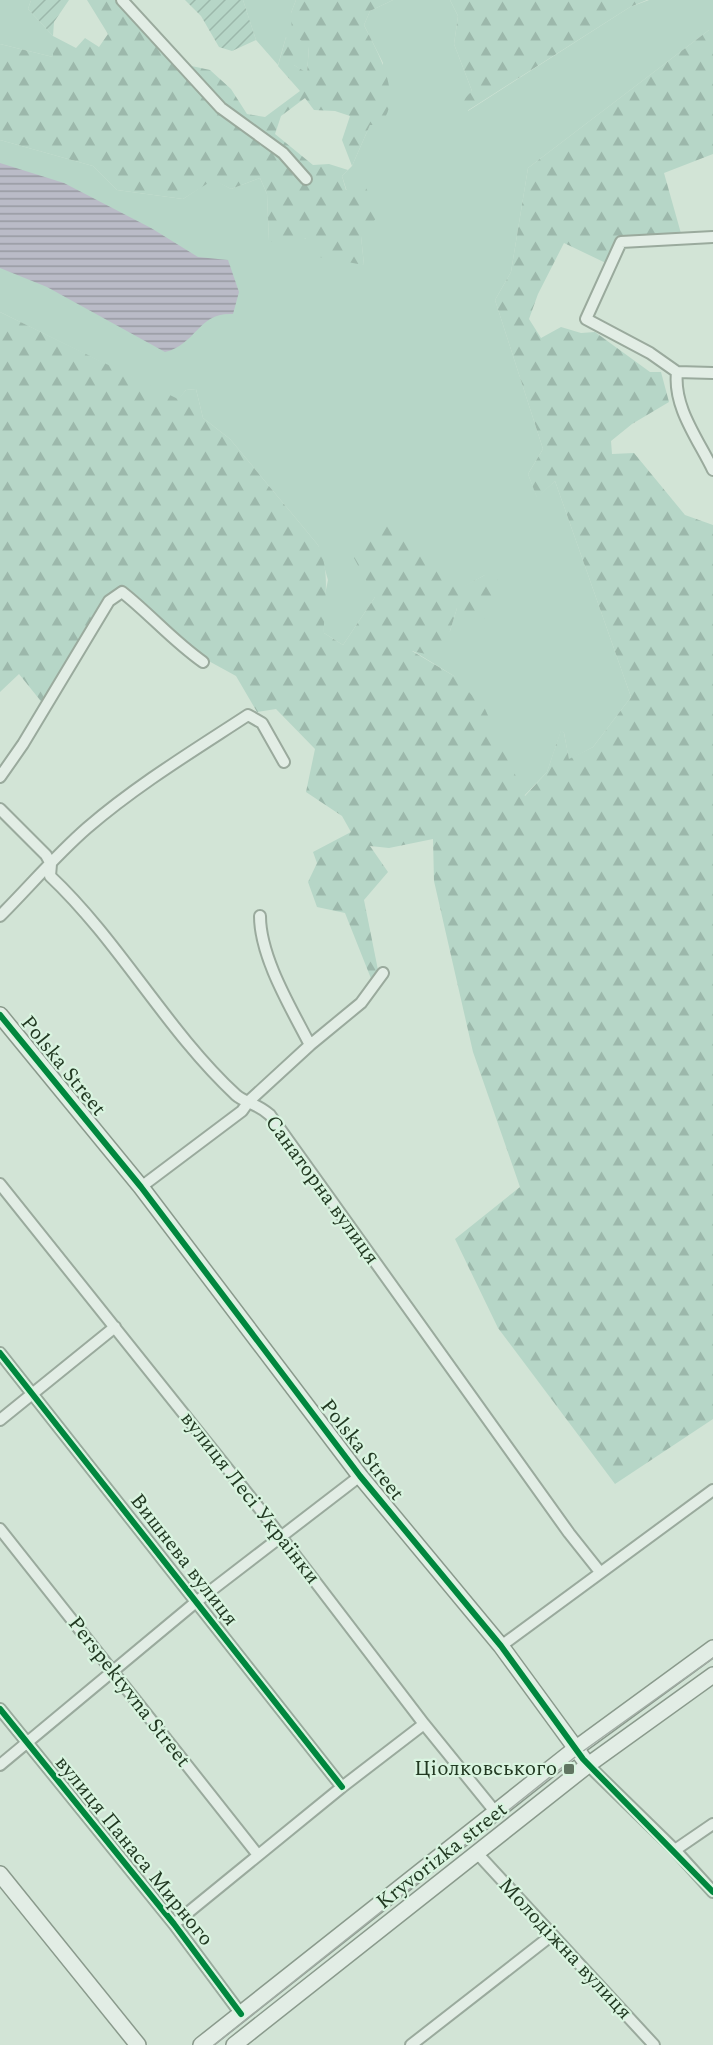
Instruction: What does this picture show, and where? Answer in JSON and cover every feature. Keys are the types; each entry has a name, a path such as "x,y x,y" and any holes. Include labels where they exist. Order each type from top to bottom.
{"main road":[{"name":"Polska Street","path":"0,1015 141,1187 360,1476 501,1646 588,1765"},
{"name":"Kryvorizka street","path":"201,2045 325,1945 498,1814 575,1749 713,1648"},
{"name":"Kryvorizka street","path":"234,2045 588,1765 713,1675"},
{"path":"0,1874 138,2045"}],"street":[{"path":"122,0 221,108 283,153 306,179"},
{"path":"713,237 621,242 586,319 650,353 677,372 713,373"},
{"path":"677,372 676,388 681,407 713,470"},
{"path":"0,777 23,744 109,601 117,593 122,592 136,603 184,649 202,662"},
{"path":"0,916 51,864 112,808 195,748 248,715 262,723 284,762"},
{"name":"Санаторна вулиця","path":"0,809 51,864 50,876 99,929 209,1067 238,1097 249,1101 270,1115 569,1533 600,1572"},
{"path":"260,916 260,928 282,990 310,1045"},
{"path":"141,1187 242,1111 249,1101 310,1045 361,1003 383,973"},
{"name":"вулиця Лесі Українки","path":"0,1184 116,1327 424,1724 498,1814"},
{"path":"0,1420 116,1327"},
{"name":"Вишнева вулиця","path":"0,1353 342,1787"},
{"path":"0,1765 196,1602 360,1476"},
{"path":"501,1646 713,1490"},
{"name":"Perspektyvna Street","path":"0,1529 258,1855"},
{"name":"вулиця Панаса Мирного","path":"0,1709 174,1924 241,2014"},
{"path":"174,1924 342,1787 424,1724"},
{"name":"Polska Street","path":"588,1765 675,1850 713,1892"},
{"path":"675,1850 713,1824"},
{"name":"Молодіжна вулиця","path":"476,1852 654,2045"},
{"path":"411,2045 552,1935"}],"green space":[{"path":"0,0 31,0 28,9 53,36 53,57 0,44"},
{"path":"31,0 69,0 54,22 53,36 28,9"},
{"path":"87,0 118,0 173,62 210,70 231,89 247,114 265,117 300,91 278,66 286,37 296,53 294,65 307,73 309,47 292,33 291,13 296,0 393,0 370,11 364,25 382,62 390,89 390,102 387,114 379,125 370,125 352,166 342,140 350,116 335,111 314,110 305,98 281,116 275,134 313,165 329,164 348,170 342,176 346,190 366,188 379,215 361,236 364,265 319,257 305,238 294,249 269,241 267,194 260,178 231,189 213,180 183,199 117,190 93,166 0,140 0,44 53,57 53,36 76,48 85,38 99,47 108,34"},
{"path":"185,0 243,0 256,40 232,51 219,47 201,16"},
{"path":"243,0 296,0 291,13 309,46 307,74 294,65 286,37 278,65 256,40"},
{"path":"393,0 450,0 458,16 454,44 472,91 468,111 630,7 649,0 713,0 713,30 709,30 528,168 511,272 495,300 543,449 528,474 537,497 555,481 631,697 593,747 569,760 564,733 561,731 547,772 524,796 454,676 410,649 450,631 457,608 485,575 458,590 375,597 343,645 324,633 323,604 328,580 318,545 230,439 203,418 196,389 186,390 178,400 0,312 0,140 93,166 117,190 183,199 213,179 231,189 260,178 267,194 269,241 304,238 364,265 361,236 342,176 352,166 370,125 383,63 364,25 370,11"},
{"path":"450,0 647,0 630,7 467,111 463,100 472,91 454,44 458,16"},
{"path":"709,30 713,30 713,154 664,173 682,237 621,242 610,265 564,243 538,294 529,319 541,338 561,327 581,333 595,332 650,372 661,372 669,402 632,424 611,441 612,454 634,453 685,515 713,525 713,1419 615,1484 498,1328 455,1239 520,1187 473,1052 434,881 433,839 389,848 370,846 388,872 364,900 378,970 372,981 345,913 317,907 308,882 317,863 313,852 351,832 342,816 306,792 315,749 276,709 257,712 236,676 205,659 125,589 115,590 106,598 44,705 19,674 0,692 0,312 178,399 186,390 196,389 203,418 230,439 318,545 326,578 324,633 343,645 375,597 354,558 386,520 458,589 485,575 498,578 484,619 457,608 450,631 435,656 412,651 454,676 485,709 525,796 547,772 561,730 564,733 569,759 593,747 631,697 555,481 537,498 528,474 543,449 495,300 511,272 528,168"}],"shaded area":[{"path":"0,163 64,183 151,228 198,257 228,260 239,292 233,314 212,318 176,348 165,352 47,287 0,268"}],"tram line":[{"path":"214,2045 579,1754 713,1658"}],"cycle path":[{"path":"0,1015 141,1187 360,1476 501,1646 583,1759 713,1892"},
{"path":"0,1353 342,1787"},
{"path":"0,1709 174,1924 241,2014"}],"place":[{"name":"Ціолковського","path":"569,1769"}]}
